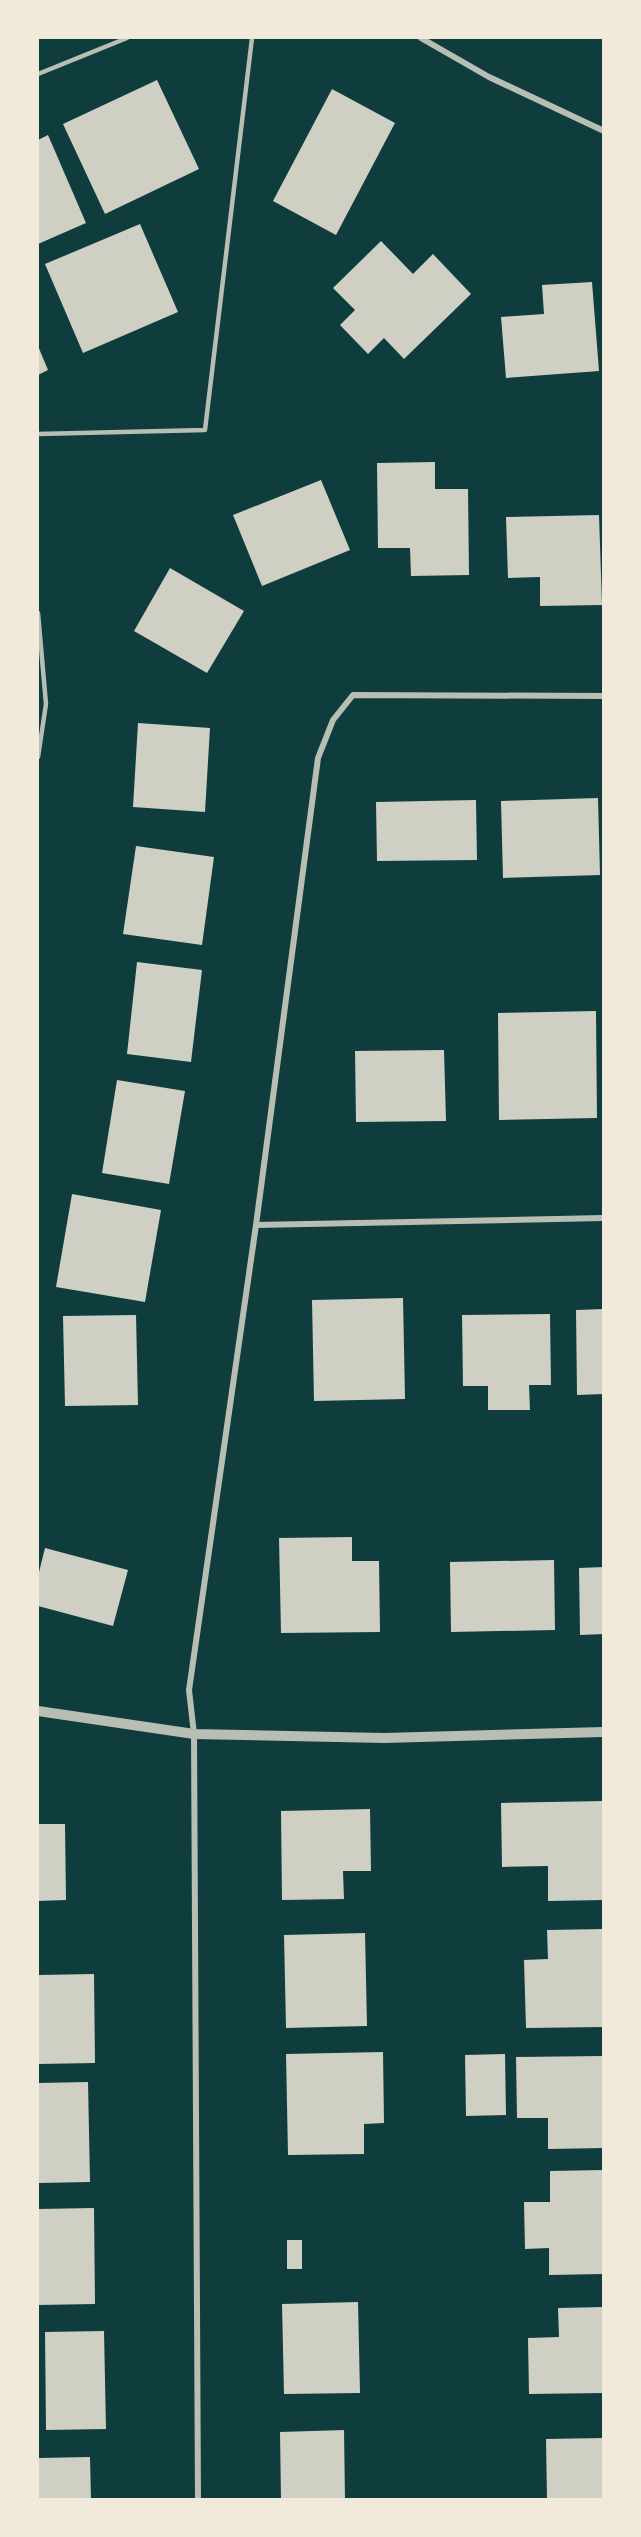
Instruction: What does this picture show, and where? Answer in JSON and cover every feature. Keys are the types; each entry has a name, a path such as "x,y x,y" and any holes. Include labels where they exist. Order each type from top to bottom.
{"street":[{"path":"421,38 489,77 603,132"},
{"path":"198,2499 194,1734 189,1690 256,1225 318,758 333,720 353,695 603,696"},
{"path":"256,1225 603,1218"},
{"path":"38,1711 194,1734 384,1738 603,1732"}],"lane":[{"path":"38,74 127,38"},
{"path":"38,434 205,430 252,38"},
{"path":"38,613 46,705 38,757"}],"building":[{"path":"157,80 199,169 105,214 63,124"},
{"path":"332,89 395,123 336,235 273,201"},
{"path":"48,135 86,223 38,244 38,140"},
{"path":"140,224 178,312 83,353 45,264"},
{"path":"381,241 413,274 433,254 471,294 404,359 384,338 368,354 340,325 355,310 333,288"},
{"path":"592,282 599,371 506,378 501,317 544,314 542,285"},
{"path":"38,346 48,370 38,375"},
{"path":"435,462 435,489 468,489 469,575 411,576 410,548 378,548 377,463"},
{"path":"321,480 350,550 262,586 233,515"},
{"path":"599,515 602,605 540,606 540,577 508,578 506,517"},
{"path":"170,568 244,611 207,673 134,631"},
{"path":"138,723 210,728 205,812 133,807"},
{"path":"598,798 600,875 503,878 501,801"},
{"path":"476,800 477,860 377,861 376,802"},
{"path":"136,846 214,857 202,945 123,934"},
{"path":"137,962 202,970 191,1062 127,1054"},
{"path":"596,1011 597,1118 499,1120 498,1013"},
{"path":"444,1050 446,1121 356,1122 355,1051"},
{"path":"117,1080 185,1091 169,1184 102,1173"},
{"path":"72,1194 161,1210 145,1302 56,1287"},
{"path":"403,1298 405,1399 314,1401 312,1300"},
{"path":"604,1309 604,1394 577,1395 576,1310"},
{"path":"550,1314 551,1385 529,1385 530,1410 488,1410 488,1386 463,1386 462,1315"},
{"path":"136,1315 138,1405 65,1406 63,1316"},
{"path":"352,1537 352,1561 379,1561 380,1632 281,1633 279,1538"},
{"path":"45,1548 128,1570 113,1626 38,1606 38,1576"},
{"path":"554,1560 555,1630 451,1632 450,1562"},
{"path":"604,1567 604,1634 580,1635 579,1568"},
{"path":"604,1801 604,1900 548,1901 548,1866 502,1867 501,1803"},
{"path":"370,1809 371,1871 343,1871 344,1899 282,1900 281,1811"},
{"path":"38,1824 65,1824 66,1900 38,1901"},
{"path":"604,1929 604,2027 526,2028 524,1960 548,1959 547,1930"},
{"path":"365,1933 367,2026 286,2028 284,1935"},
{"path":"94,1974 95,2063 38,2064 38,1975"},
{"path":"383,2052 384,2123 364,2124 364,2154 288,2155 286,2054"},
{"path":"505,2054 506,2115 466,2116 465,2055"},
{"path":"604,2056 604,2148 548,2149 548,2118 517,2118 516,2057"},
{"path":"88,2082 90,2182 38,2183 38,2083"},
{"path":"604,2170 604,2274 549,2275 549,2248 525,2249 524,2202 550,2202 550,2171"},
{"path":"94,2208 95,2304 38,2305 38,2209"},
{"path":"287,2240 302,2240 302,2269 287,2269"},
{"path":"358,2302 360,2393 284,2394 282,2304"},
{"path":"604,2307 604,2393 529,2394 528,2338 559,2337 558,2308"},
{"path":"104,2331 106,2429 46,2430 45,2332"},
{"path":"344,2430 345,2500 281,2500 280,2432"},
{"path":"604,2438 604,2500 547,2500 546,2439"},
{"path":"90,2457 91,2500 38,2500 38,2458"}]}
